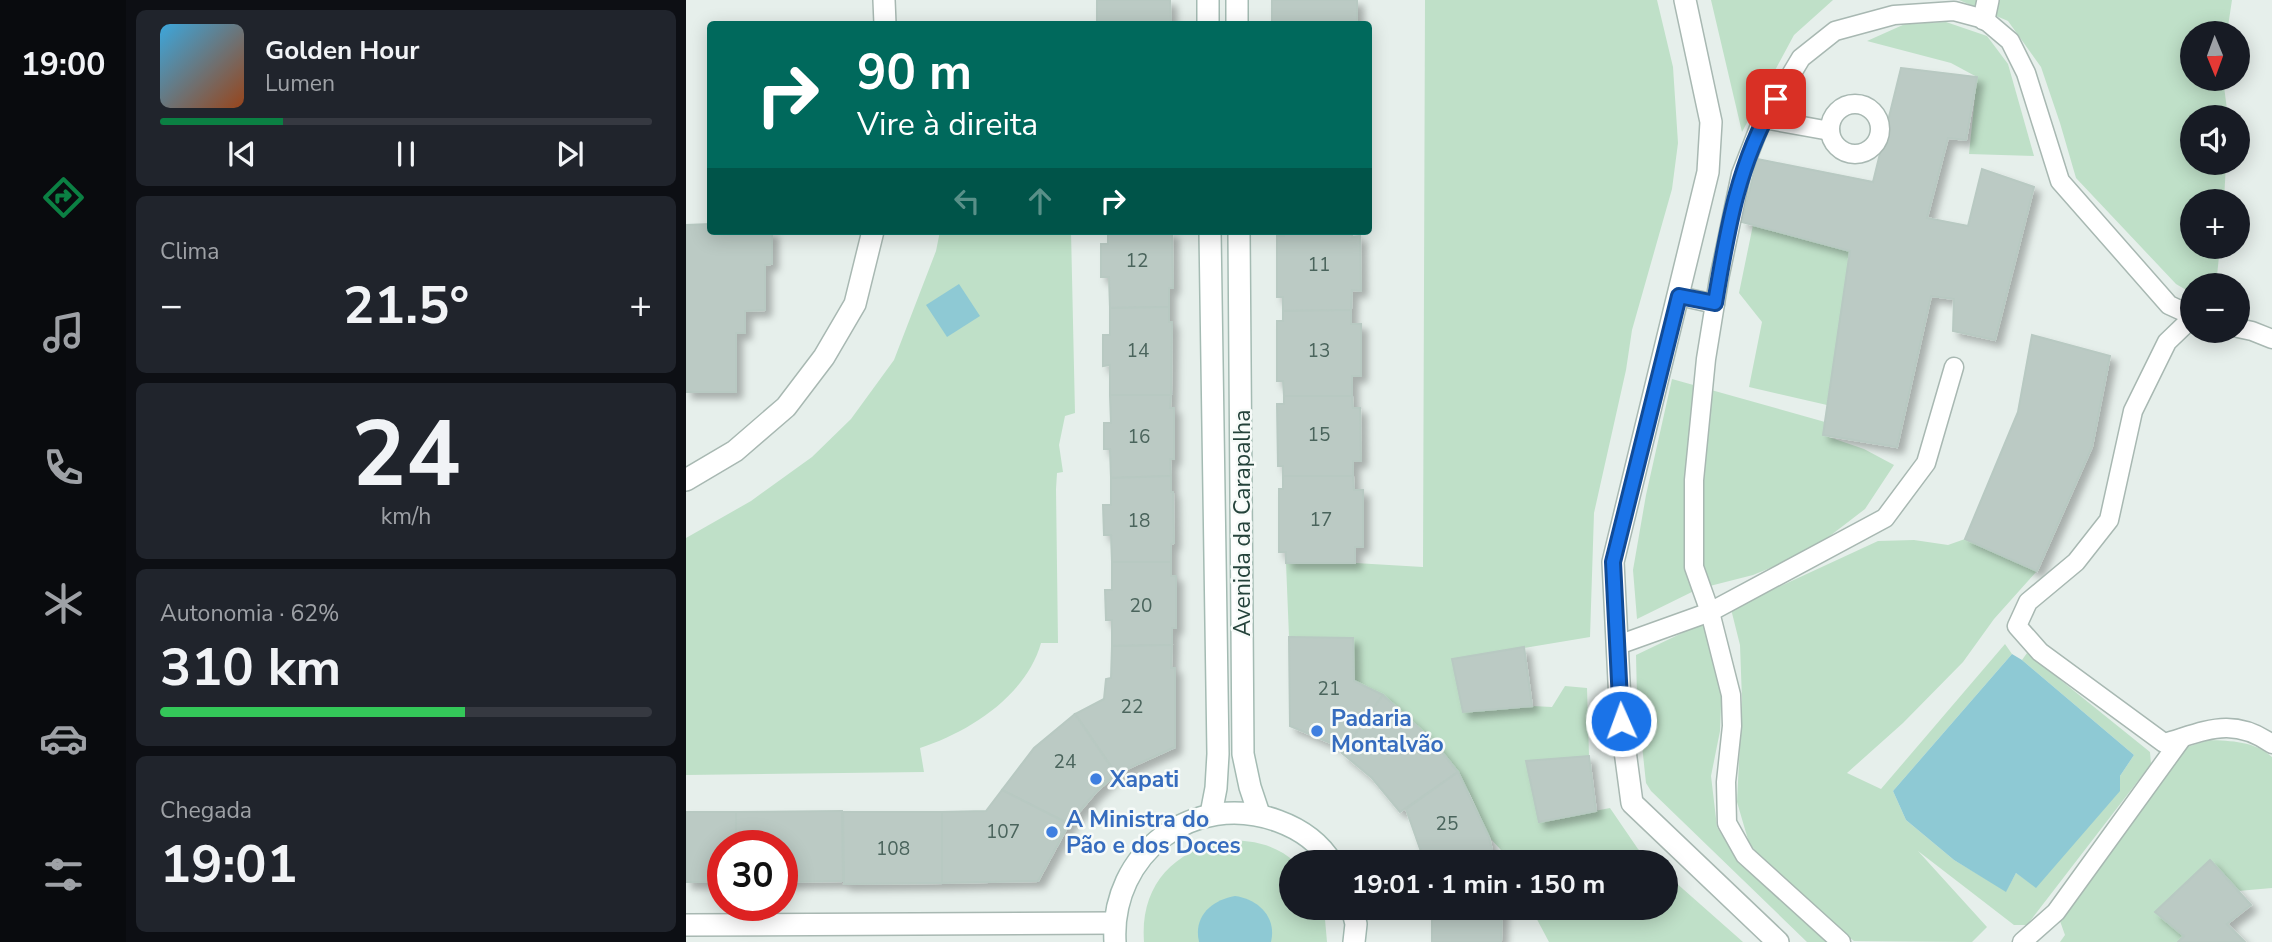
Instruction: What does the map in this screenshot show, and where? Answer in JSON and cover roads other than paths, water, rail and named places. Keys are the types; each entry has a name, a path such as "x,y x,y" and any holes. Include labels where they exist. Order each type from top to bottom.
{"street":[{"path":"884,0 885,21"},
{"path":"1208,0 1208,21"},
{"path":"1237,0 1237,21"},
{"path":"1685,0 1711,122 1708,172 1613,562 1621,721 1632,803 1777,942"},
{"path":"686,480 735,451 786,407 824,357 855,304 872,235"},
{"name":"Avenida da Carapalha","path":"1210,235 1218,754 1211,814"},
{"name":"Avenida da Carapalha","path":"1239,235 1243,754 1259,814"},
{"path":"686,925 773,933 1115,932 1123,886 1144,853 1174,828 1211,814 1259,814 1296,827 1323,850"},
{"path":"1354,942 1355,920"}],"lane":[{"path":"1841,942 1745,855 1727,823 1726,782 1732,726 1731,695 1710,612 1694,567 1694,480 1706,359 1741,174 1764,119 1801,58 1835,31 1894,15 1986,10 2010,41 2026,73 2060,181 2169,304 2180,310"},
{"path":"1764,119 1830,131"},
{"path":"1679,296 1715,303"},
{"path":"2180,330 2167,342 2133,411 2109,520 2076,562 2028,603 2017,626 2040,652 2164,743 2221,726 2260,735 2272,744"},
{"path":"2250,331 2272,340"},
{"path":"1618,645 1710,612 1885,518 1926,463 1954,368"},
{"path":"2022,942 2056,912 2182,738"}],"water":[{"path":"959,284 980,316 947,337 926,305"},
{"path":"2012,654 2134,755 2120,776 2120,791 2036,888 2016,873 2006,892 1954,860 1906,820 1893,791"},
{"path":"1235,896 1251,901 1264,911 1271,925 1271,942 1199,942 1199,924 1206,911 1219,901"}],"place":[{"name":"Padaria Montalvão","path":"1317,731"},
{"name":"Xapati","path":"1096,779"},
{"name":"A Ministra do Pão e dos Doces","path":"1052,832"}]}
